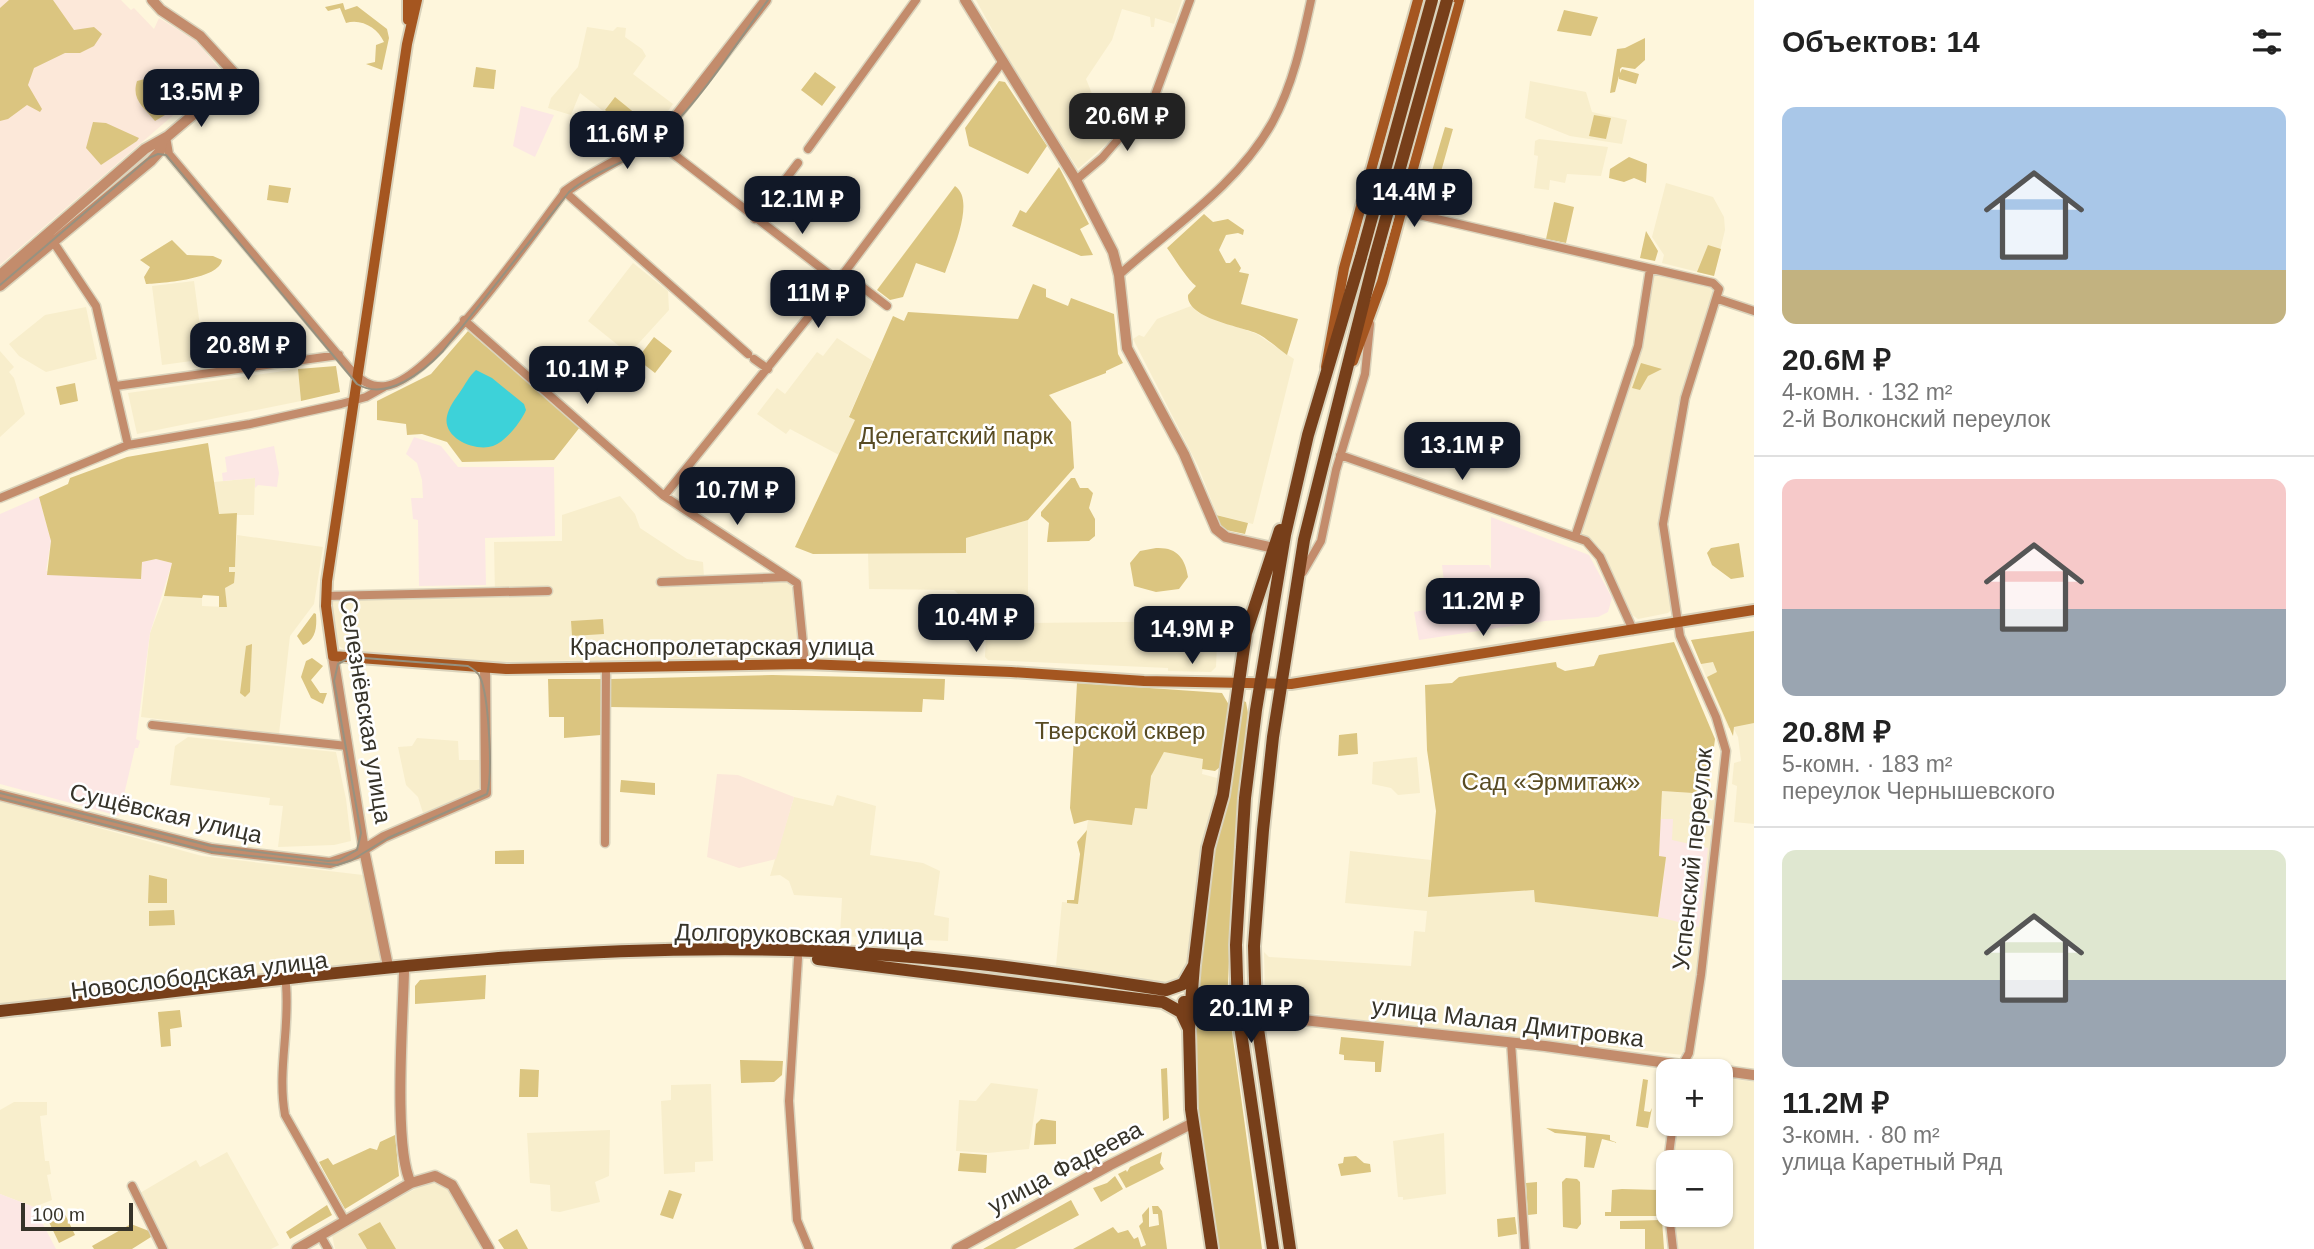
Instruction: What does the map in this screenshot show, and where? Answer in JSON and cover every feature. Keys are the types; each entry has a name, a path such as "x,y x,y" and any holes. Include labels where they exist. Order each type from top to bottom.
{"main road":[{"name":"Селезнёвская улица","path":"407,44 408,0"},
{"name":"Селезнёвская улица","path":"333,656 326,596 407,44 417,0"},
{"path":"1325,374 1326,352 1344,268 1418,0"},
{"path":"1273,1249 1239,1026 1236,971 1245,798 1260,684 1296,487 1325,374 1361,257 1432,0 1451,5 1459,0"},
{"path":"1290,1249 1256,1015 1254,972 1266,798 1281,684 1314,494 1374,261 1447,0"},
{"path":"1344,379 1372,312 1459,0"},
{"path":"1404,50 1414,41 1436,46 1441,52 1442,63"},
{"path":"1212,1249 1193,1123 1189,1029 1194,965 1208,848 1223,795 1247,629 1296,487"},
{"name":"Краснопролетарская улица","path":"333,656 485,668 806,664 1281,684 1407,667 1754,610"},
{"name":"Долгоруковская улица","path":"388,966 502,956 816,951 936,965 1078,992 1164,996"},
{"name":"Долгоруковская улица","path":"404,972 578,961 798,958 936,965 1080,977 1164,996"},
{"path":"1164,996 1183,984 1194,965"},
{"name":"Новослободская улица","path":"0,1011 388,966"},
{"path":"1236,971 1238,977 1247,980 1254,972"},
{"name":"Новослободская улица","path":"0,1019 404,972"},
{"path":"1164,996 1223,1009 1235,1016 1239,1026"},
{"path":"1164,996 1181,1012 1189,1029"},
{"path":"1245,1070 1252,1061 1258,1061 1264,1068"}],"street":[{"path":"0,286 139,154 165,138 235,79 235,74 200,36 161,10 152,0"},
{"path":"0,498 128,444 250,424 355,400 420,368 464,320 565,192 590,173 654,139 685,108 766,0"},
{"path":"808,149 916,0"},
{"path":"965,0 1076,180 1113,252 1119,275 1124,334 1131,355 1184,454 1219,533 1274,548"},
{"path":"1076,180 1111,149 1154,98 1190,0"},
{"path":"1119,275 1208,199 1266,131 1296,66 1311,0"},
{"path":"666,493 838,281 1003,61"},
{"path":"165,138 165,152 358,378 370,385 387,386"},
{"path":"654,139 838,281"},
{"path":"139,154 165,152"},
{"path":"0,275 165,152"},
{"path":"755,219 798,163"},
{"path":"565,192 768,369"},
{"path":"1402,211 1715,284 1719,289 1718,299 1754,311"},
{"path":"51,239 96,306 128,444"},
{"path":"1575,537 1638,346 1650,269"},
{"path":"844,273 887,306"},
{"name":"Успенский переулок","path":"1686,1059 1689,1053 1701,975 1726,751 1716,717 1684,649 1677,623 1663,519 1684,400 1718,299"},
{"path":"1297,584 1321,541 1340,455 1365,374 1372,312"},
{"path":"464,320 666,493 799,586 806,664"},
{"path":"116,386 339,355"},
{"path":"1340,455 1575,537 1594,548 1633,630"},
{"path":"661,582 787,577"},
{"path":"326,596 548,591"},
{"name":"Селезнёвская улица","path":"333,656 364,850 388,966"},
{"name":"Сущёвская улица","path":"0,795 212,849 330,863 486,793 485,668"},
{"path":"605,843 606,668"},
{"path":"152,725 347,746"},
{"path":"798,958 789,1084 797,1217 809,1249"},
{"path":"404,972 402,1115 407,1172 411,1183"},
{"path":"1078,992 1086,986 1080,977"},
{"path":"286,985 288,1012 283,1041 282,1087 285,1115 345,1221"},
{"path":"1223,1009 1256,1015"},
{"name":"улица Малая Дмитровка","path":"1256,1015 1511,1042 1656,1063"},
{"path":"1511,1042 1525,1249"},
{"name":"улица Малая Дмитровка","path":"1733,1073 1754,1075"},
{"name":"улица Фадеева","path":"957,1249 1193,1123"},
{"path":"297,1249 411,1183 435,1176 452,1185 489,1249"},
{"path":"132,1186 163,1249"},
{"path":"1671,1227 1673,1249"},
{"path":"320,1235 328,1249"}],"shaded area":[{"path":"0,0 121,0 131,10 134,8 154,29 159,18 198,42 222,73 0,265"},
{"path":"976,0 1182,0 1174,24 1155,18 1154,27 1151,27 1150,17 1122,9 1112,40 1086,79 1111,140 1078,169 1017,75"},
{"path":"587,27 613,31 617,27 626,28 625,37 642,49 646,56 633,74 673,104 655,129 638,138 580,93 571,115 548,108 551,98 578,67"},
{"path":"1530,81 1586,92 1592,112 1627,120 1622,144 1570,136 1525,118"},
{"path":"521,106 554,115 535,157 513,146"},
{"path":"1539,139 1608,147 1601,176 1567,174 1565,183 1550,180 1549,190 1534,188 1538,156 1534,155 1535,141"},
{"path":"1666,183 1713,197 1724,217 1725,230 1714,276 1662,263 1664,255 1652,237"},
{"path":"633,263 668,291 669,310 629,354 588,321"},
{"path":"1661,273 1664,277 1709,285 1714,294 1678,403 1660,518 1671,610 1668,613 1638,619 1632,615 1599,547 1579,533 1641,347 1653,275"},
{"path":"194,281 201,334 208,334 212,363 200,364 199,360 162,365 152,286"},
{"path":"1191,306 1199,313 1257,334 1294,359 1253,524 1217,515 1198,466 1133,339 1139,335 1144,337 1157,319"},
{"path":"86,307 97,359 46,372 19,356 9,344 45,315"},
{"path":"837,338 873,361 849,416 856,420 839,455 790,429 786,434 757,414 777,388 785,394 817,352 823,356"},
{"path":"0,351 14,367 9,372 14,378 25,414 0,437"},
{"path":"298,369 301,401 137,434 128,393"},
{"path":"414,437 441,446 458,467 554,467 555,536 485,538 486,585 419,586 418,520 413,519 411,498 423,498 422,480 417,463 406,454"},
{"path":"274,446 279,473 277,487 258,485 255,488 255,478 223,481 222,473 227,472 225,457"},
{"path":"255,478 254,515 219,515 214,482"},
{"path":"620,496 635,514 640,528 687,559 703,562 704,577 772,574 791,585 795,590 800,656 499,662 345,650 339,646 331,602 335,599 495,595 494,542 562,541 562,515"},
{"path":"39,497 51,541 46,571 141,578 142,562 156,559 172,563 150,633 136,739 140,741 138,748 135,748 119,816 0,784 0,514"},
{"path":"1491,517 1589,555 1612,598 1608,612 1598,617 1545,621 1419,640 1414,612 1447,606 1442,565 1489,565 1491,569"},
{"path":"1028,520 1028,623 1218,621 1216,667 1211,672 1168,671 1168,668 988,660 985,657 986,636 991,626 954,590 869,589 868,553 966,553 966,538"},
{"path":"237,535 323,547 314,604 290,636 279,734 141,717 150,633 164,596 202,598 202,606 227,607 225,588 229,567 235,566"},
{"path":"1754,631 1754,824 1734,822 1737,786 1732,784 1734,763 1741,761 1738,737 1733,727 1728,728 1691,640"},
{"path":"188,737 336,752 351,841 334,845 278,847 283,806 269,805 270,798 170,785 175,746"},
{"path":"417,738 458,741 459,760 480,760 480,787 477,791 423,813 418,797 406,785 398,747 412,746"},
{"path":"1164,752 1204,759 1202,774 1217,778 1219,783 1202,842 1186,974 1169,986 1056,966 1062,902 1076,903 1088,820 1135,808 1146,809 1151,771"},
{"path":"1417,757 1420,793 1398,795 1391,788 1372,784 1373,762"},
{"path":"717,774 738,775 794,797 776,859 739,868 707,857"},
{"path":"1662,791 1720,795 1709,899 1683,1055 1336,1017 1274,1008 1265,1001 1264,952 1269,957 1411,966 1414,931 1425,932 1427,911 1345,903 1350,851 1431,860 1429,897 1534,890 1536,902 1658,917"},
{"path":"837,795 876,806 870,855 923,863 940,871 934,915 949,918 948,941 840,936 842,898 794,895 789,881 780,875 770,876 794,797 833,806"},
{"path":"0,801 202,856 363,875 380,946 381,963 0,1005"},
{"path":"1660,819 1673,819 1672,840 1708,848 1699,927 1658,917 1666,858 1659,856"},
{"path":"1733,1079 1754,1082 1754,1249 1678,1249 1675,1227 1733,1227 1733,1150 1674,1150 1676,1136 1733,1136"},
{"path":"991,1083 1038,1089 1029,1149 988,1153 956,1151 959,1100 976,1101"},
{"path":"711,1084 713,1161 695,1162 695,1172 664,1174 661,1101 671,1100 671,1085"},
{"path":"14,1102 47,1102 47,1115 40,1116 45,1161 49,1161 51,1174 47,1175 52,1200 34,1207 0,1194 0,1110"},
{"path":"610,1130 609,1176 595,1182 600,1202 560,1212 551,1211 550,1185 530,1183 527,1133"},
{"path":"1444,1133 1446,1194 1403,1200 1403,1197 1398,1197 1393,1141"},
{"path":"227,1152 279,1245 271,1249 167,1249 140,1193 196,1160 200,1167"},
{"path":"434,1182 449,1190 482,1249 335,1249 332,1235 424,1184"},
{"path":"0,1194 34,1207 56,1249 0,1249"}],"green space":[{"path":"9,0 53,0 74,30 94,27 102,34 94,46 80,53 65,53 34,68 28,85 42,109 40,112 27,105 8,119 0,121 0,8"},
{"path":"343,3 345,10 357,6 387,29 389,38 382,70 366,64 375,62 376,45 384,42 378,32 363,23 346,23 340,8 328,11 325,7"},
{"path":"1564,10 1598,17 1591,36 1557,31"},
{"path":"1645,38 1645,60 1635,69 1622,67 1620,69 1620,73 1622,69 1639,74 1636,84 1619,79 1619,76 1615,92 1610,93 1617,49"},
{"path":"476,67 496,70 494,89 473,87"},
{"path":"815,72 836,87 822,106 801,90"},
{"path":"149,78 181,79 193,92 180,106 155,121 140,103 136,93 137,81"},
{"path":"999,81 1005,82 1047,146 1028,174 969,146 965,128"},
{"path":"615,97 642,119 632,132 605,110"},
{"path":"1594,115 1611,118 1606,139 1589,136"},
{"path":"93,122 106,123 139,138 101,165 86,148"},
{"path":"1445,127 1453,129 1433,200 1424,198"},
{"path":"1629,157 1647,164 1646,183 1634,178 1624,182 1609,178 1610,169"},
{"path":"1059,167 1089,224 1080,229 1093,255 1081,256 1012,226 1020,210 1026,213"},
{"path":"269,185 291,188 288,203 267,200"},
{"path":"955,186 961,193 963,214 945,273 916,263 903,297 890,300 877,290"},
{"path":"1554,202 1574,207 1566,243 1546,239"},
{"path":"1204,214 1213,222 1228,219 1244,230 1243,235 1226,235 1219,250 1226,263 1235,258 1241,268 1239,272 1249,274 1241,304 1298,319 1287,355 1260,335 1204,315 1190,303 1188,295 1196,286 1167,248"},
{"path":"1646,231 1658,251 1655,261 1640,258"},
{"path":"172,240 187,255 213,256 222,260 219,266 201,276 146,284 144,277 150,267 140,260"},
{"path":"1708,245 1721,249 1714,276 1697,272"},
{"name":"Делегатский парк","path":"1033,284 1046,289 1046,297 1068,306 1071,298 1114,314 1118,354 1123,363 1106,373 1049,395 1071,422 1074,468 1028,520 966,538 966,553 813,554 795,547 855,420 849,417 893,316 904,321 908,312 1018,319"},
{"path":"468,331 580,427 554,460 462,462 447,442 422,434 407,435 406,424 377,420 377,401 431,374"},
{"path":"654,337 672,351 655,373 637,359"},
{"path":"593,350 614,368 604,380 583,362"},
{"path":"1641,363 1662,369 1648,376 1640,390 1632,388"},
{"path":"336,366 340,392 301,401 298,369"},
{"path":"75,383 78,401 60,405 56,387"},
{"path":"208,443 219,514 237,513 235,567 229,567 229,572 235,572 234,583 225,588 227,607 219,607 219,596 164,596 172,563 156,559 142,562 141,579 47,575 51,541 39,497 68,484 70,478 127,457"},
{"path":"749,476 761,484 761,490 753,502 738,491"},
{"path":"1071,478 1075,478 1080,488 1088,488 1093,493 1089,508 1095,519 1095,536 1089,541 1047,542 1049,523 1041,516 1041,512"},
{"path":"1216,515 1248,523 1245,534 1221,529"},
{"path":"1739,543 1744,577 1731,579 1712,565 1707,553 1711,548"},
{"path":"1156,548 1175,552 1185,564 1188,577 1179,589 1156,592 1134,586 1130,563 1140,551"},
{"path":"314,613 315,632 311,640 303,645 297,636"},
{"path":"603,619 604,634 572,636 571,621"},
{"path":"1754,631 1754,723 1734,727 1733,736 1707,677 1717,672 1713,662 1701,664 1691,640"},
{"name":"Сад «Эрмитаж»","path":"1674,642 1715,739 1708,794 1662,791 1659,856 1666,857 1658,917 1535,902 1534,890 1428,897 1436,811 1427,750 1425,685 1452,683 1459,677 1556,662 1557,667 1565,671 1594,666 1599,655"},
{"path":"252,644 250,692 245,697 240,693 246,646"},
{"path":"312,658 323,666 311,680 320,693 327,693 323,704 311,698 301,677 306,661"},
{"path":"772,675 945,679 944,700 923,699 922,712 610,707 611,679"},
{"path":"548,679 601,679 601,735 564,738 564,717 549,717"},
{"name":"Тверской сквер","path":"1077,683 1222,693 1229,705 1220,767 1215,771 1202,769 1203,759 1164,752 1151,776 1147,809 1135,808 1132,825 1088,820 1074,824 1070,808"},
{"path":"1241,700 1246,702 1248,713 1235,837 1227,1003 1198,996 1198,978 1213,848"},
{"path":"1357,733 1358,754 1338,756 1339,735"},
{"path":"621,780 655,783 655,795 620,792"},
{"path":"1087,830 1078,904 1067,903 1067,900 1074,900 1080,854 1077,842"},
{"path":"524,850 524,864 495,864 495,851"},
{"path":"149,875 167,879 167,903 148,903"},
{"path":"174,910 175,925 149,926 149,911"},
{"path":"486,975 485,999 415,1004 415,986 420,980"},
{"path":"180,1010 182,1027 170,1029 171,1046 161,1047 158,1012"},
{"path":"1196,1010 1222,1015 1231,1025 1262,1249 1218,1249 1197,1121"},
{"path":"1341,1037 1384,1041 1381,1072 1375,1072 1375,1062 1344,1060 1344,1055 1339,1054"},
{"path":"740,1060 783,1061 782,1075 774,1082 741,1083"},
{"path":"1167,1068 1169,1118 1163,1121 1161,1069"},
{"path":"520,1069 539,1070 538,1097 519,1097"},
{"path":"1643,1079 1648,1080 1644,1111 1650,1112 1652,1108 1648,1128 1636,1126"},
{"path":"1041,1119 1056,1121 1056,1144 1034,1145 1036,1124"},
{"path":"1546,1128 1610,1135 1610,1140 1618,1143 1602,1139 1594,1168 1584,1167 1586,1136 1555,1133"},
{"path":"395,1135 399,1176 345,1209 319,1162 328,1158 333,1165 370,1148 377,1150 380,1142"},
{"path":"1162,1152 1160,1163 1164,1169 1126,1188 1118,1174 1126,1170 1127,1172 1130,1167"},
{"path":"960,1153 987,1155 986,1173 958,1171"},
{"path":"1356,1156 1364,1163 1370,1164 1371,1172 1341,1176 1338,1164 1343,1163 1344,1157"},
{"path":"1115,1176 1123,1189 1101,1202 1093,1188 1107,1183"},
{"path":"1566,1178 1580,1182 1581,1224 1577,1229 1563,1227 1562,1182"},
{"path":"1537,1182 1537,1214 1528,1215 1526,1183"},
{"path":"669,1190 682,1194 673,1219 660,1215"},
{"path":"1612,1190 1656,1190 1656,1216 1605,1216 1605,1212 1611,1212"},
{"path":"1071,1200 1079,1215 1015,1249 983,1249"},
{"path":"327,1205 332,1215 290,1239 286,1232"},
{"path":"1152,1206 1158,1206 1162,1211 1167,1249 1073,1249 1113,1227 1118,1233 1128,1230 1134,1239 1138,1237 1141,1247 1146,1245 1139,1226 1143,1222 1142,1215 1149,1207 1149,1227 1159,1225 1158,1214 1153,1214"},
{"path":"63,1210 75,1235 59,1243 47,1218"},
{"path":"1515,1217 1517,1234 1498,1237 1497,1219"},
{"path":"1656,1220 1656,1227 1662,1227 1664,1249 1645,1249 1645,1229 1620,1229 1620,1221"},
{"path":"380,1222 396,1249 367,1249 358,1234"},
{"path":"131,1224 149,1231 151,1237 132,1249 94,1249 92,1246"},
{"path":"517,1229 528,1249 504,1249 498,1240"}],"water":[{"path":"476,370 492,378 524,404 526,410 508,436 493,446 478,447 461,442 447,424 451,406"}],"tram line":[{"path":"0,285 149,158 158,154 166,155 357,384 369,389 392,387 415,375 443,351 569,192 647,148 671,127 716,74 768,0"},
{"path":"0,793 211,846 328,861 339,860 357,850 361,833 334,681 338,664 349,658 364,658 468,666 478,674 483,687 490,754 487,794 388,838 352,860 337,865 212,852 0,798"}]}
